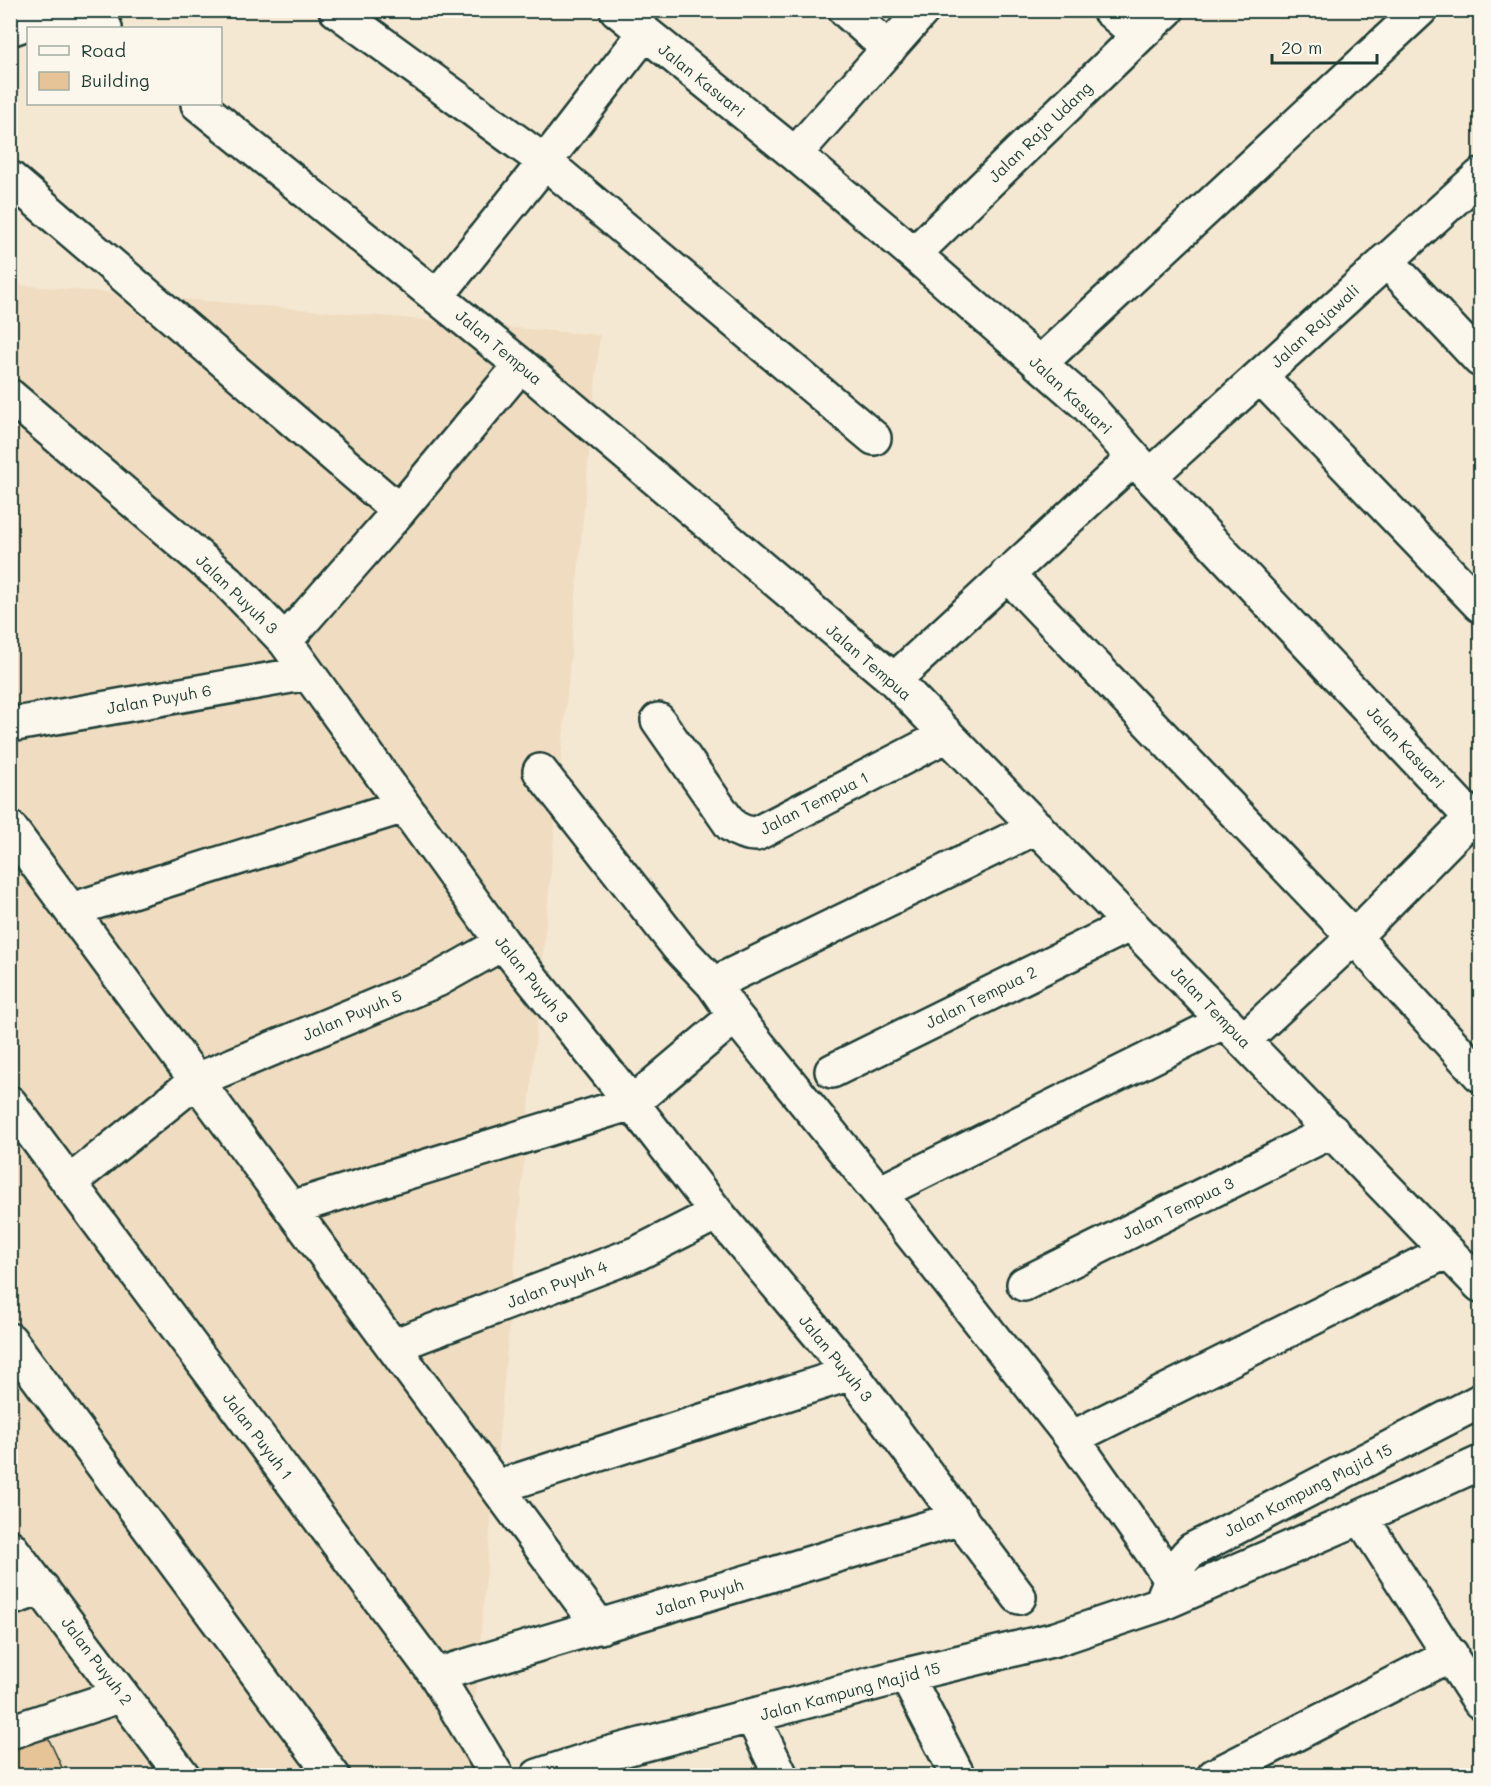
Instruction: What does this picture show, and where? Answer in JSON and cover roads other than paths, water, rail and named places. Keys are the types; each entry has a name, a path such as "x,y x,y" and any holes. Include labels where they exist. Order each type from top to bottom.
{"street":[{"path":"336,10 544,162 874,438"},
{"name":"Jalan Kasuari","path":"617,10 914,254 1087,405 1142,467 1476,822"},
{"path":"845,10 889,49"},
{"path":"795,154 923,10"},
{"path":"1109,10 1139,36"},
{"name":"Jalan Raja Udang","path":"914,254 1167,10"},
{"path":"1039,364 1420,10"},
{"path":"10,29 55,12 104,27"},
{"path":"437,296 644,34"},
{"name":"Jalan Tempua","path":"199,105 521,365 894,680 1480,1285"},
{"name":"Jalan Rajawali","path":"894,680 1007,574 1260,376 1480,176"},
{"path":"10,178 399,511"},
{"path":"1386,260 1480,360"},
{"path":"285,640 399,511 521,365"},
{"path":"1260,376 1480,605"},
{"name":"Jalan Puyuh 3","path":"10,396 228,582 285,640 503,943 717,1213 851,1373 1019,1597"},
{"path":"1007,574 1354,938 1480,1075"},
{"name":"Jalan Puyuh 6","path":"10,725 308,673"},
{"name":"Jalan Tempua 1","path":"658,720 731,825 748,834 756,834 947,735"},
{"path":"540,771 679,948 712,984 735,1016 879,1193 1072,1438 1166,1592"},
{"path":"71,910 404,806"},
{"path":"879,1193 1234,1031 1354,938 1476,822"},
{"path":"712,984 1037,827"},
{"path":"10,828 600,1627"},
{"name":"Jalan Tempua 2","path":"832,1071 1131,924"},
{"name":"Jalan Puyuh 5","path":"69,1183 197,1080 437,980 503,943"},
{"path":"291,1208 632,1103 735,1016"},
{"name":"Jalan Puyuh 1","path":"10,1103 436,1675 497,1776"},
{"name":"Jalan Tempua 3","path":"1024,1284 1332,1131"},
{"name":"Jalan Puyuh 4","path":"393,1346 638,1253 717,1213"},
{"path":"1072,1438 1448,1251"},
{"path":"10,1340 333,1776"},
{"path":"497,1487 851,1373"},
{"name":"Jalan Kampung Majid 15","path":"1166,1592 1183,1558 1192,1550 1480,1401"},
{"name":"Jalan Kampung Majid 15","path":"538,1776 604,1766 752,1716 906,1675 1056,1639 1166,1592 1361,1517 1480,1463"},
{"path":"1361,1517 1480,1701"},
{"name":"Jalan Puyuh","path":"436,1675 961,1518"},
{"name":"Jalan Puyuh 2","path":"10,1547 183,1776"},
{"path":"10,1599 42,1588"},
{"path":"1214,1776 1451,1654"},
{"path":"906,1675 958,1776"},
{"path":"10,1732 122,1695"},
{"path":"752,1716 781,1776"}]}
